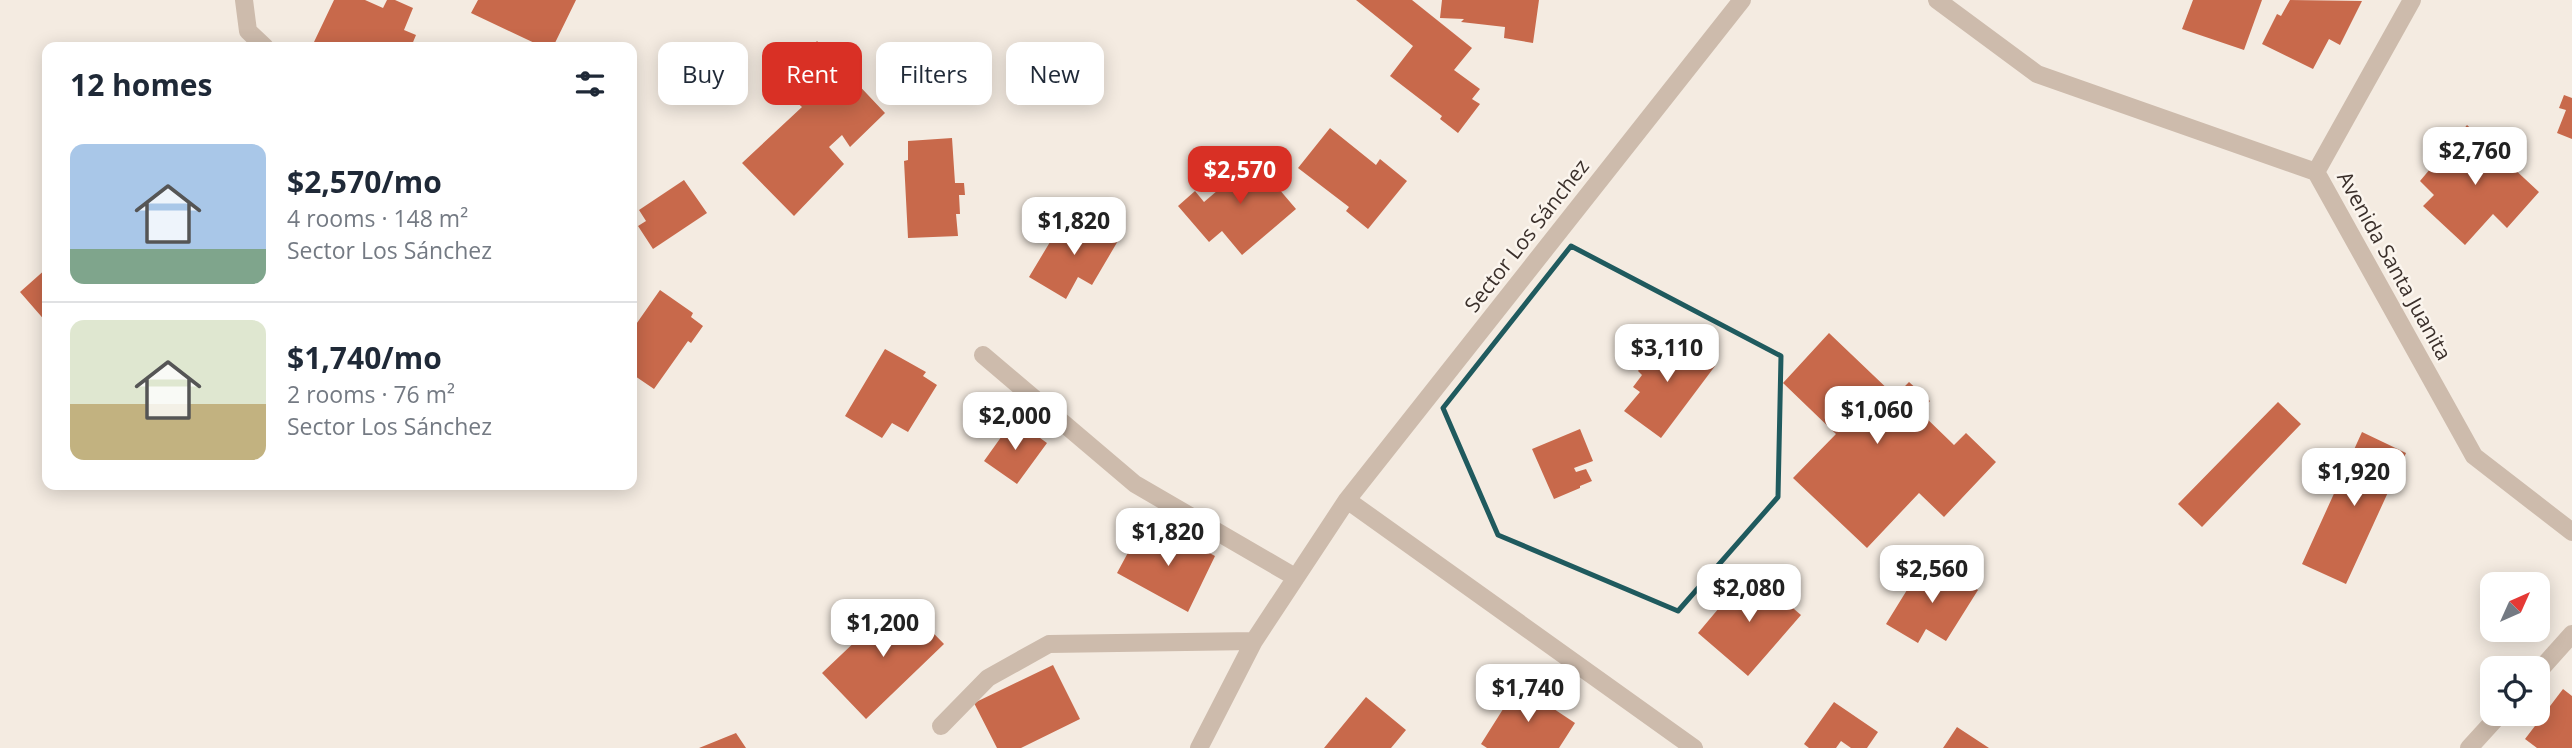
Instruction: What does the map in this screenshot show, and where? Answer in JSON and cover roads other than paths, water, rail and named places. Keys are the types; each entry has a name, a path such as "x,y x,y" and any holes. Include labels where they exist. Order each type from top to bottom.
{"street":[{"path":"244,0 248,30 260,42"},
{"name":"Sector Los Sánchez","path":"1199,748 1254,640 1347,500 1742,0"},
{"name":"Avenida Santa Juanita","path":"1937,0 2037,74 2316,172 2474,457 2572,532"},
{"path":"2316,172 2412,0"},
{"path":"983,355 1135,484 1295,577"},
{"path":"1347,500 1694,748"},
{"path":"2550,659 2572,634"},
{"path":"941,726 988,678 1049,644 1254,640"},
{"path":"2469,748 2489,726"}]}
